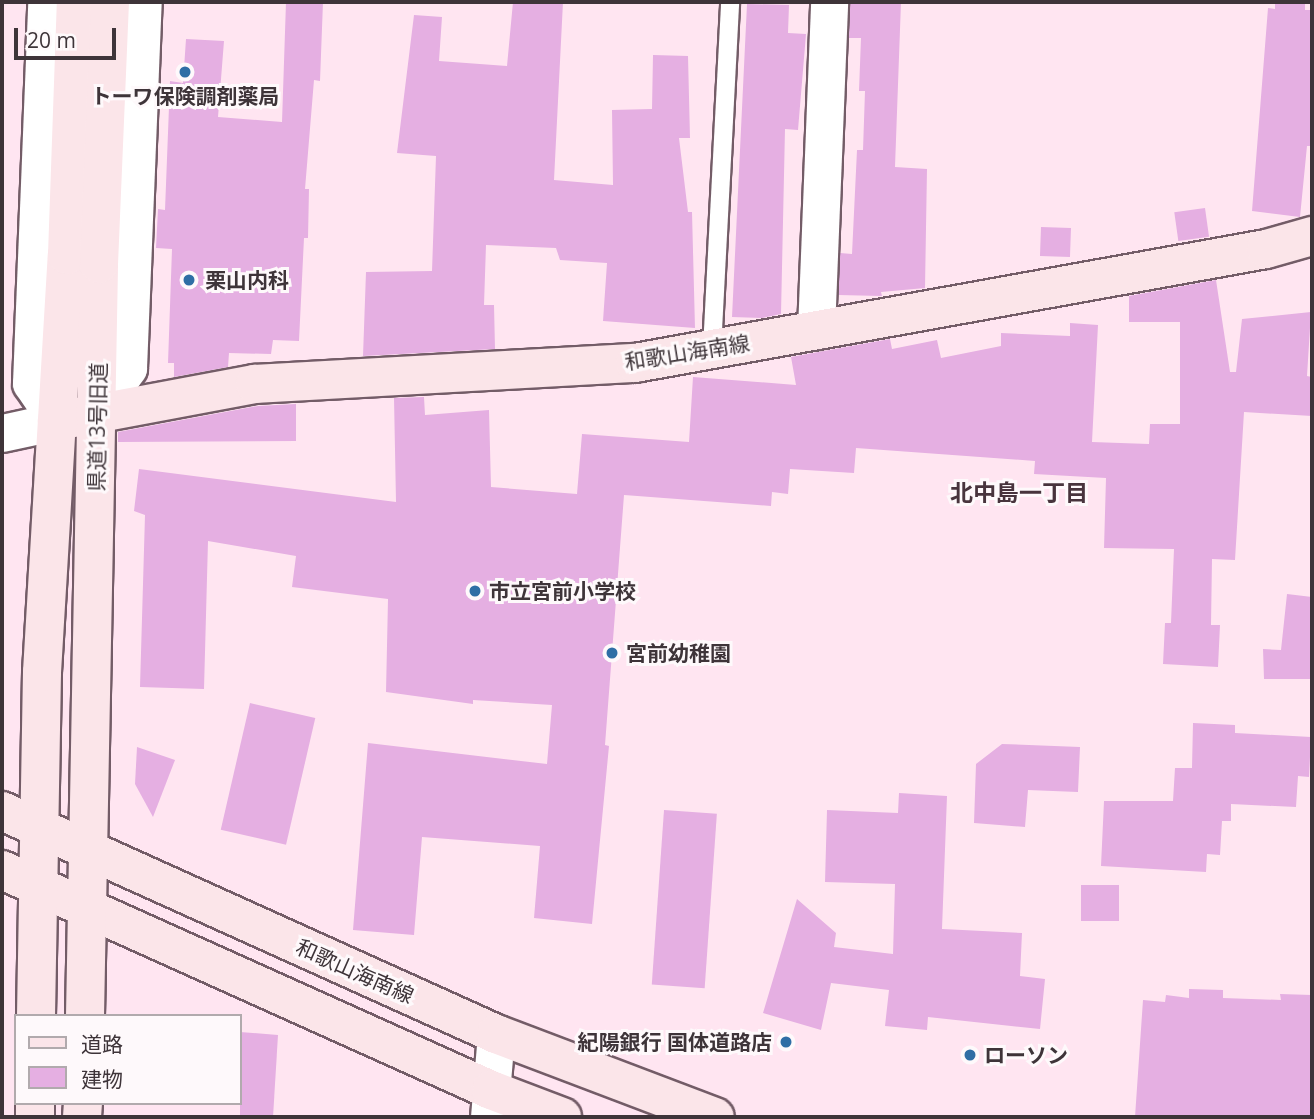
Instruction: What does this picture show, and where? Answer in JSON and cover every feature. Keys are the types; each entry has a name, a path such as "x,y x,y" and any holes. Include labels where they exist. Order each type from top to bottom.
{"main road":[{"name":"県道13号旧道","path":"76,2 83,259 97,412 85,1014"},
{"name":"県道13号旧道","path":"36,1014 41,672 57,421 83,259 110,2"},
{"name":"和歌山海南線","path":"57,421 255,384 635,362 1266,249 1312,236"},
{"name":"和歌山海南線","path":"2,811 89,853 496,1034 715,1117"},
{"path":"2,870 490,1104 562,1117"}],"street":[{"path":"2,433 57,421 31,383 46,2"},
{"path":"97,412 128,368 143,2"},
{"path":"816,330 830,2"},
{"path":"490,1104 496,1034"}],"lane":[{"path":"712,349 730,2"}],"building":[{"path":"286,2 323,2 320,81 314,80 305,189 309,189 308,238 304,238 299,341 273,340 271,354 229,353 228,367 174,377 174,363 168,363 172,249 156,248 158,209 165,210 170,81 183,83 186,39 224,41 218,117 282,122"},
{"path":"513,2 563,2 554,180 613,185 612,110 652,109 653,55 688,56 690,138 679,138 688,212 692,212 695,328 603,321 607,263 560,260 556,248 486,245 484,305 494,305 495,349 363,356 366,272 432,271 436,156 397,153 414,15 442,17 439,61 507,66"},
{"path":"850,2 901,2 895,167 927,169 925,288 881,292 882,296 838,295 840,253 852,254 857,150 863,150 865,91 859,91 861,38 849,38"},
{"path":"1275,2 1305,2 1305,10 1312,10 1312,146 1307,146 1300,217 1252,211 1268,8 1275,9"},
{"path":"747,4 789,5 788,33 806,34 798,130 785,129 781,314 762,318 732,317"},
{"path":"1205,208 1209,237 1178,241 1174,212"},
{"path":"1041,227 1071,228 1070,257 1040,256"},
{"path":"1216,280 1230,372 1236,372 1242,319 1311,312 1307,376 1312,377 1312,416 1244,412 1235,560 1212,559 1211,625 1220,625 1218,667 1163,664 1165,623 1171,623 1174,549 1104,548 1106,478 1034,474 1035,461 856,448 854,473 790,469 788,494 772,492 771,506 624,495 605,745 609,746 592,924 534,918 540,846 422,837 414,935 353,930 368,743 547,764 552,705 473,700 473,704 386,692 388,599 292,587 296,556 208,541 204,689 140,687 145,515 134,511 139,469 396,502 394,398 424,397 425,415 489,410 491,487 577,494 582,434 689,442 693,377 796,385 791,357 890,339 892,349 937,340 941,358 1001,346 1001,333 1070,336 1070,323 1098,325 1092,442 1149,444 1150,424 1180,424 1180,322 1129,322 1129,296"},
{"path":"296,404 296,441 118,442 118,432 258,406"},
{"path":"1287,594 1312,597 1312,679 1264,679 1263,649 1281,650"},
{"path":"250,703 315,718 286,845 221,830"},
{"path":"1193,723 1235,725 1235,733 1311,737 1309,777 1298,776 1296,807 1231,804 1231,821 1222,821 1220,855 1207,854 1206,872 1101,866 1104,801 1173,801 1175,768 1192,768"},
{"path":"1002,744 1080,747 1078,792 1028,790 1025,827 974,823 976,764"},
{"path":"137,747 175,760 153,817 135,784"},
{"path":"899,793 947,796 942,929 1022,933 1020,976 1045,979 1040,1029 928,1017 927,1030 885,1026 889,990 831,983 821,1030 763,1013 797,899 836,933 834,947 893,954 895,884 825,882 827,810 898,813"},
{"path":"664,810 717,814 705,988 652,985"},
{"path":"1081,885 1119,885 1119,921 1081,921"},
{"path":"1189,989 1223,990 1223,998 1281,1000 1280,994 1312,995 1312,1117 1135,1117 1143,1000 1165,1002 1166,995 1189,998"},
{"path":"242,1032 278,1035 273,1117 240,1117"}],"place":[{"name":"トーワ保険調剤薬局","path":"185,72"},
{"name":"栗山内科","path":"189,280"},
{"name":"市立宮前小学校","path":"475,591"},
{"name":"宮前幼稚園","path":"612,653"},
{"name":"紀陽銀行 国体道路店","path":"786,1042"},
{"name":"ローソン","path":"970,1055"}],"district":[{"name":"北中島一丁目","path":"1019,492"}]}
